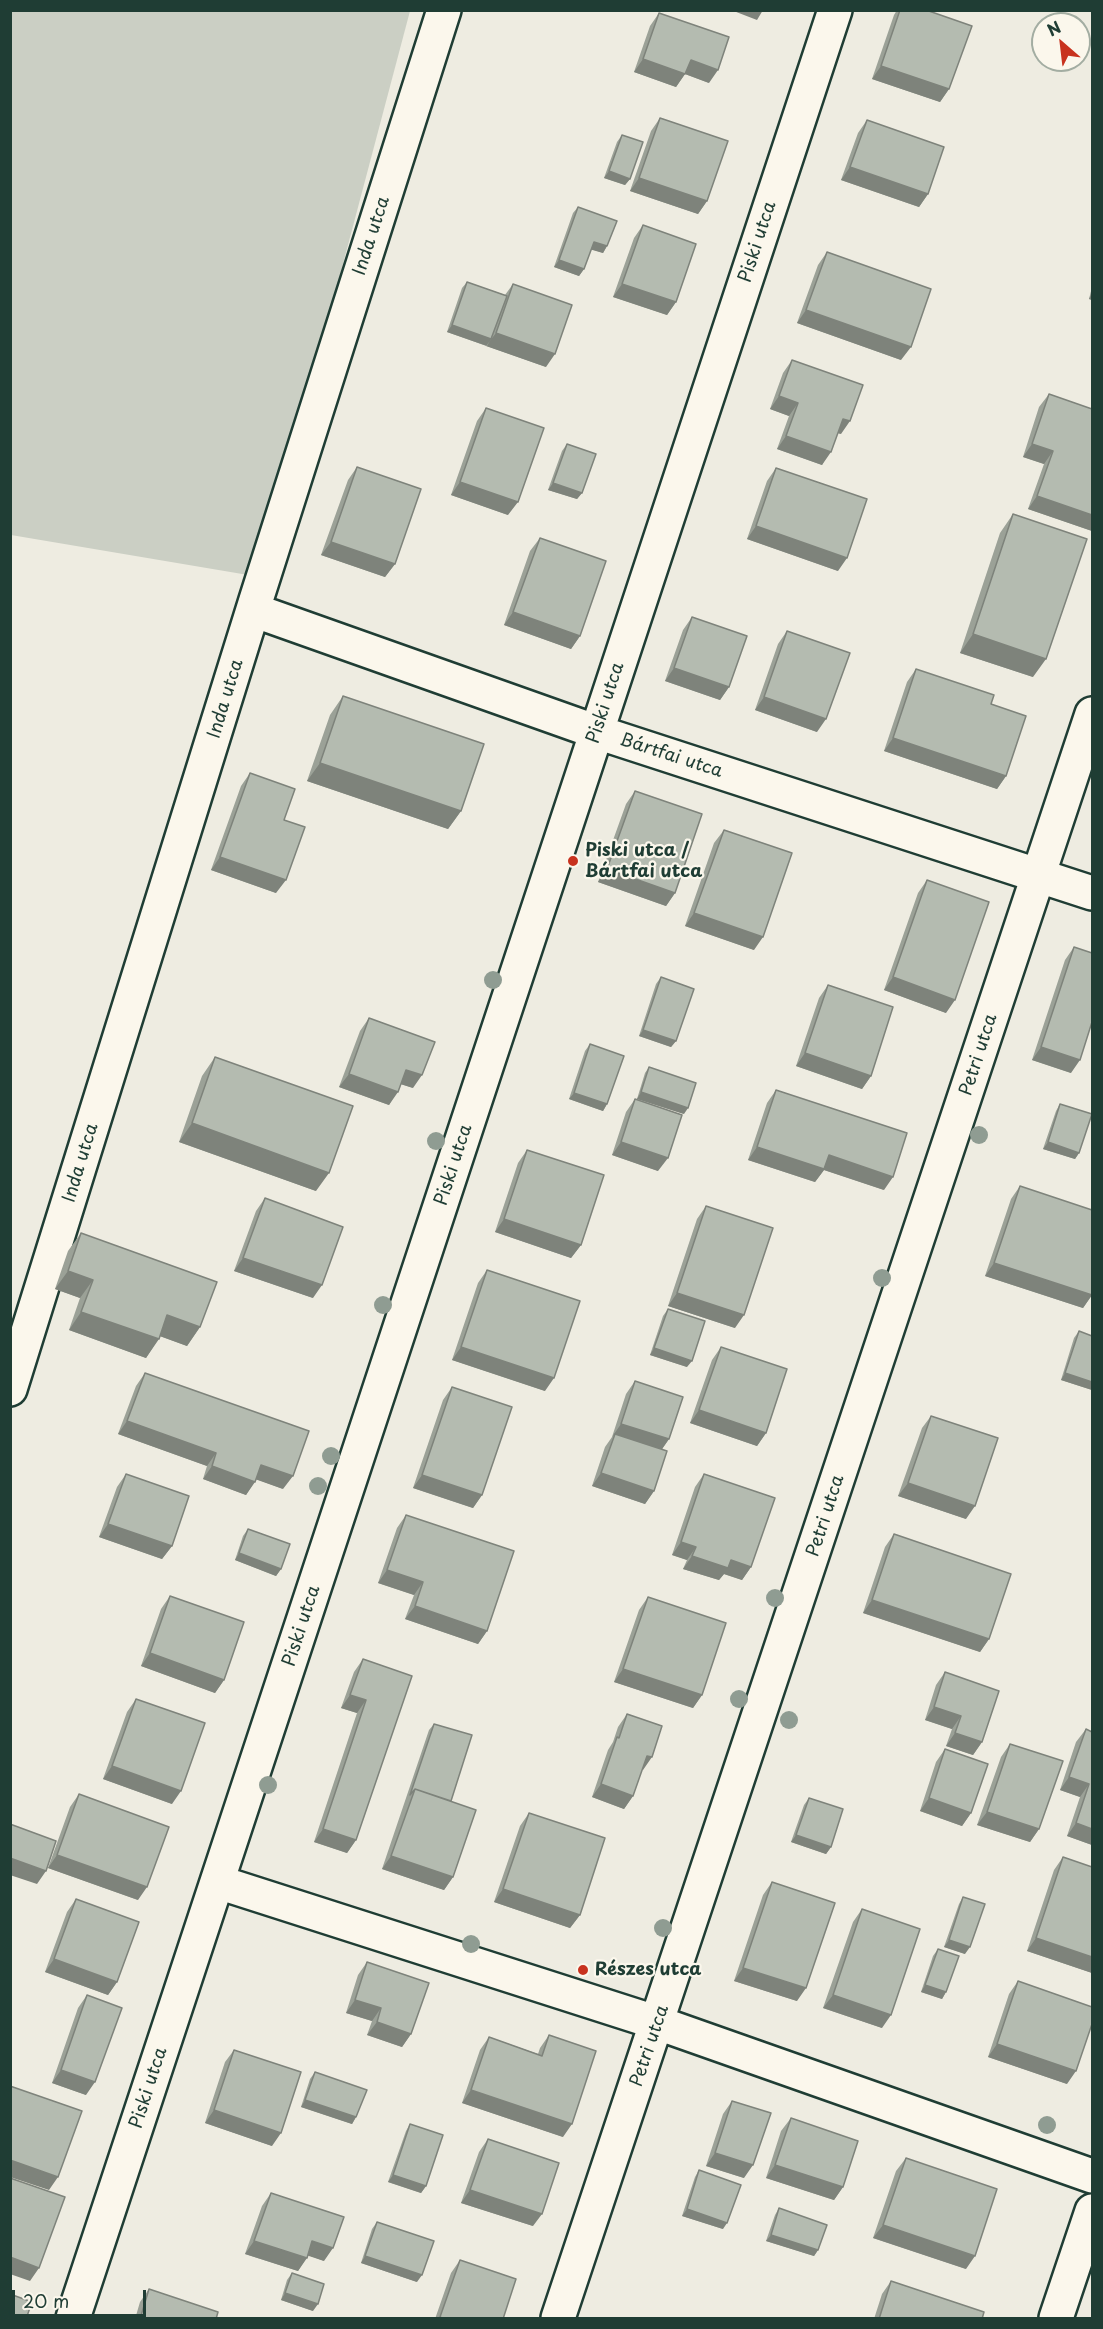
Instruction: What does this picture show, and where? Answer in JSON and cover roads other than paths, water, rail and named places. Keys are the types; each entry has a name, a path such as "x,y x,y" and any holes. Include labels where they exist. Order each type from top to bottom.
{"street":[{"name":"Inda utca","path":"10,1389 444,10"},
{"name":"Piski utca","path":"73,2319 835,10"},
{"name":"Bártfai utca","path":"254,610 597,732 1092,893"},
{"name":"Petri utca","path":"558,2319 1092,714"},
{"path":"218,1881 658,2023 1092,2176"},
{"path":"1056,2319 1092,2211"}],"place":[{"name":"Piski utca / Bártfai utca","path":"573,861"},
{"name":"Részes utca","path":"583,1970"}]}
